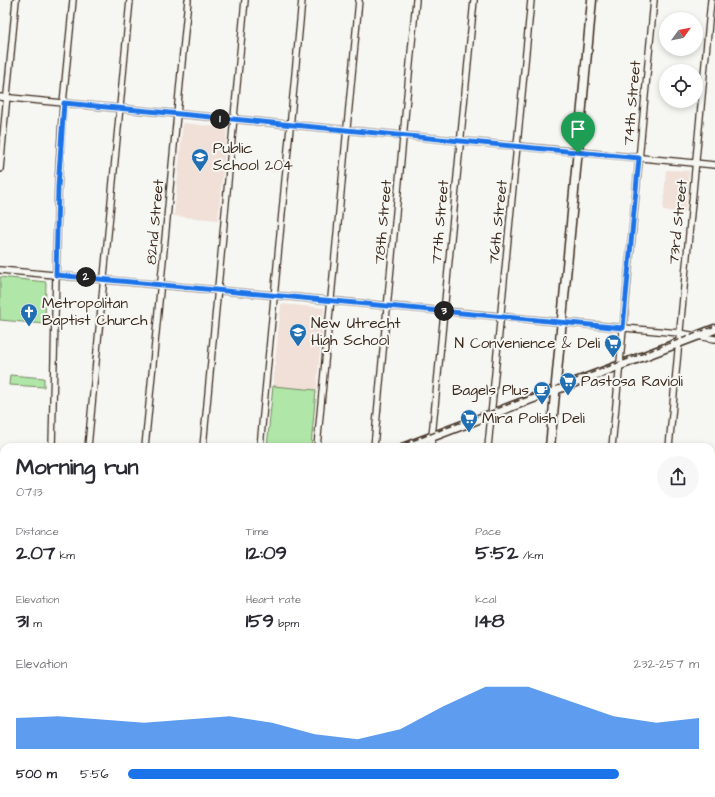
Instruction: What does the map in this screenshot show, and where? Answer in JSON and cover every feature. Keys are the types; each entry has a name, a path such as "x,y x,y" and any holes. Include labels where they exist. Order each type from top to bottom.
{"main road":[{"path":"550,443 592,0"},
{"path":"415,443 715,329"}],"street":[{"path":"0,170 16,0"},
{"path":"52,443 58,187 73,0"},
{"path":"88,443 130,0"},
{"name":"82nd Street","path":"146,443 188,0"},
{"path":"203,443 245,0"},
{"path":"260,443 302,0"},
{"path":"317,443 359,0"},
{"name":"78th Street","path":"374,443 416,0"},
{"name":"77th Street","path":"431,443 474,0"},
{"name":"76th Street","path":"488,443 531,0"},
{"name":"74th Street","path":"612,443 654,0"},
{"name":"73rd Street","path":"669,443 711,0"},
{"path":"0,97 460,142 715,165"},
{"path":"0,270 275,294 444,312 679,333 715,339"}],"shaded area":[{"name":"Public School 204","path":"183,123 227,128 218,220 174,216"},
{"path":"666,170 689,171 685,212 663,211"},
{"name":"New Utrecht High School","path":"281,304 324,308 311,443 267,443"}],"green space":[{"path":"0,277 46,282 45,324 0,320"},
{"path":"10,375 44,378 44,387 9,385"},
{"path":"273,386 316,390 311,443 267,443"}],"railway":[{"path":"407,443 715,326"}],"place":[{"name":"Public School 204","path":"200,172"},
{"name":"Metropolitan Baptist Church","path":"29,327"},
{"name":"New Utrecht High School","path":"298,347"},
{"name":"N Convenience & Deli","path":"613,358"},
{"name":"Pastosa Ravioli","path":"568,396"},
{"name":"Bagels Plus","path":"542,405"},
{"name":"Mira Polish Deli","path":"469,433"}],"route":[{"path":"64,103 460,142 522,146 578,153 639,158 623,328 156,283 56,275 58,187 64,103"}]}
